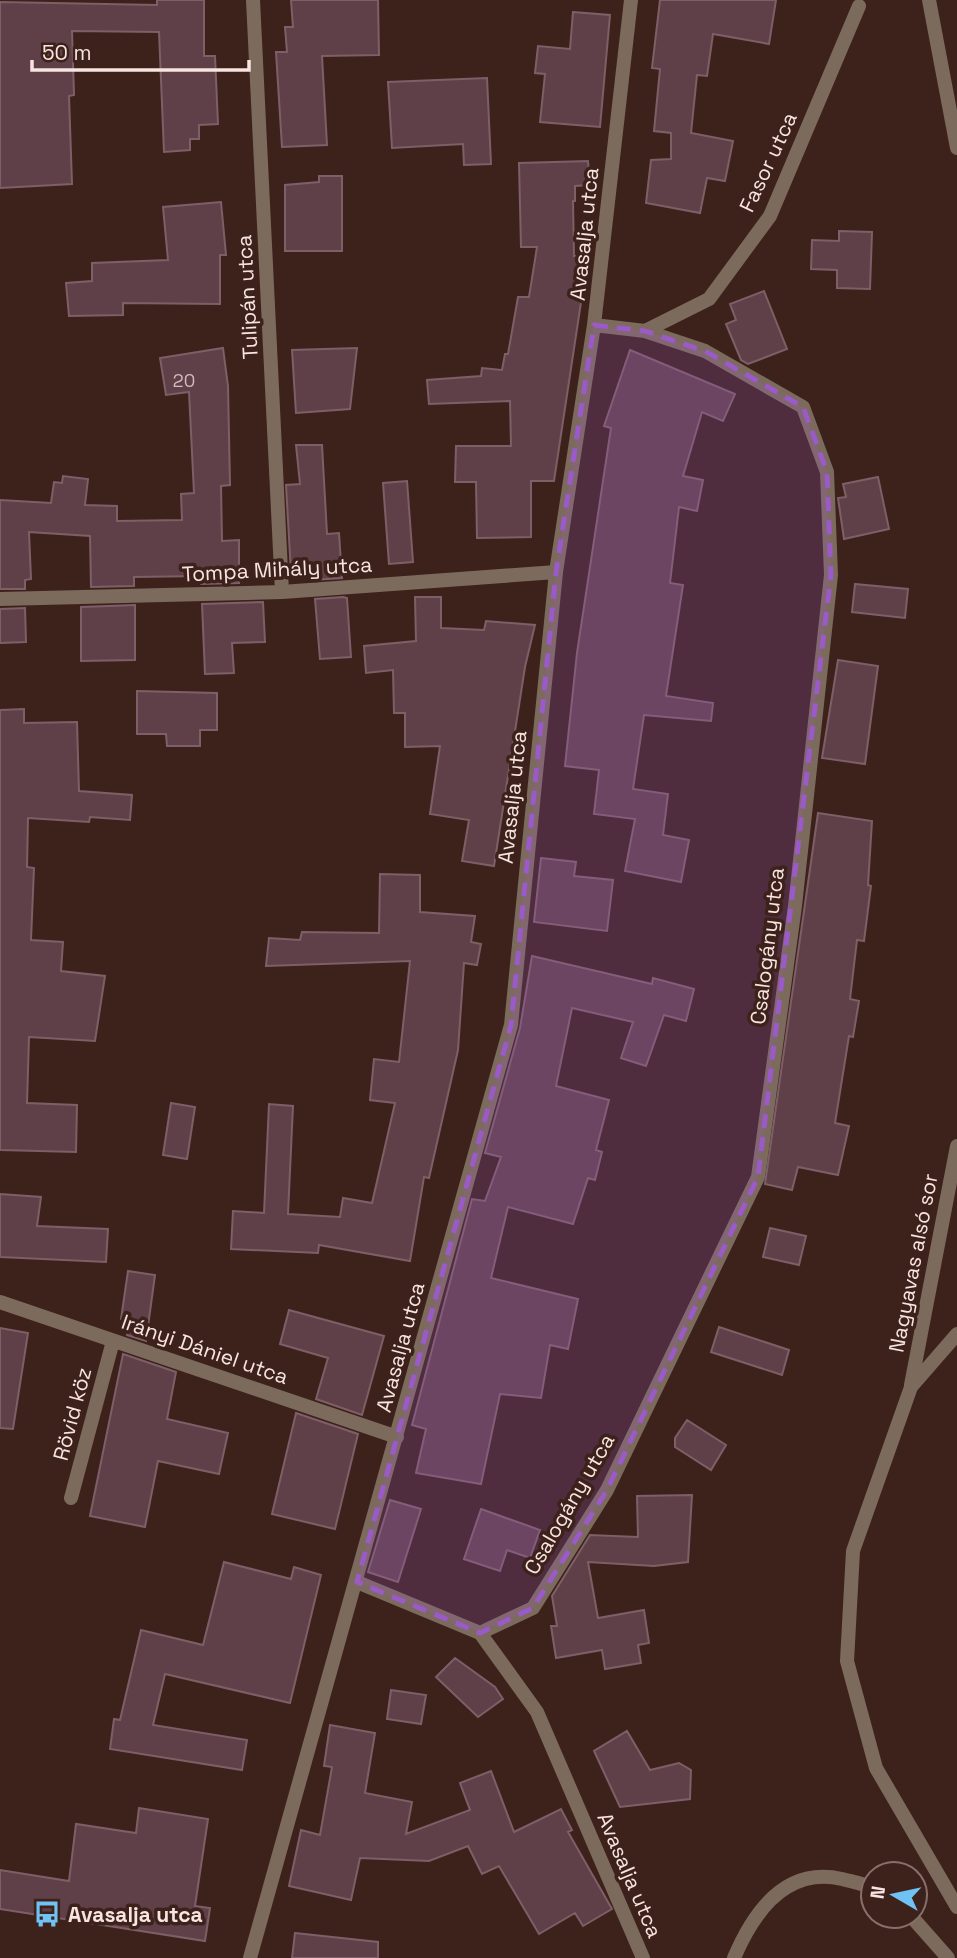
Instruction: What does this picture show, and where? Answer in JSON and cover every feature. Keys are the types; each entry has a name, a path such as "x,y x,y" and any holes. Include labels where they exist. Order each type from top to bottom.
{"street":[{"name":"Tulipán utca","path":"253,0 282,592"},
{"name":"Avasalja utca","path":"250,1958 357,1582 510,1025 556,572 594,325 631,0"},
{"path":"929,0 957,148"},
{"name":"Fasor utca","path":"645,331 709,299 770,216 859,6"},
{"name":"Csalogány utca","path":"480,1633 533,1608 607,1490 758,1177 794,906 831,575 827,472 803,407 705,351 645,331 594,325"},
{"name":"Tompa Mihály utca","path":"0,599 282,592 556,572"},
{"name":"Nagyavas alsó sor","path":"911,1387 957,1146"},
{"name":"Irányi Dániel utca","path":"0,1302 397,1437"},
{"path":"957,1334 911,1387 853,1552 847,1661 876,1768 957,1907"},
{"name":"Rövid köz","path":"71,1498 113,1340"},
{"path":"357,1582 480,1633"},
{"name":"Avasalja utca","path":"480,1633 537,1712 643,1958"},
{"path":"734,1958 748,1924 774,1896 800,1880 835,1878 859,1885"},
{"path":"923,1930 948,1958"}],"highlighted area":[{"path":"594,325 645,331 705,351 803,407 827,472 831,575 758,1177 607,1490 533,1608 480,1633 357,1582 511,1025 556,572"}],"building":[{"path":"157,0 204,0 204,56 215,56 218,124 199,125 199,139 190,139 190,150 164,152 159,32 72,31 74,95 69,96 72,184 0,188 0,2 157,5"},
{"path":"291,0 378,0 379,55 322,56 327,145 282,147 276,52 287,52 285,27 293,27"},
{"path":"660,0 776,0 769,44 713,34 707,76 697,75 691,133 733,141 725,181 707,178 700,213 646,203 651,160 671,159 671,133 654,131 660,69 652,68"},
{"path":"573,12 610,15 600,127 540,122 545,74 535,73 538,46 570,49"},
{"path":"487,78 491,164 464,165 463,144 392,148 388,82"},
{"path":"588,161 590,185 575,186 573,201 574,256 588,256 554,481 531,481 531,537 477,538 476,482 455,482 456,446 511,446 510,401 429,404 427,380 481,376 482,368 502,370 505,354 508,354 518,297 529,297 537,247 521,247 519,163"},
{"path":"319,176 342,176 342,251 285,251 285,185 319,182"},
{"path":"221,202 226,255 220,255 220,304 123,303 123,315 69,316 66,283 92,281 92,263 168,260 163,207"},
{"path":"839,231 872,232 870,289 837,288 837,270 811,269 812,240 839,241"},
{"path":"764,291 787,349 748,364 741,360 726,324 736,320 730,304"},
{"path":"223,348 228,386 230,485 221,486 222,541 239,540 239,583 201,584 201,576 134,577 134,586 91,587 90,536 29,532 31,579 25,580 25,589 0,589 0,500 51,503 54,482 62,483 63,476 88,479 85,505 117,506 117,521 182,520 181,494 194,493 189,392 166,395 160,358"},
{"path":"357,348 350,409 296,413 292,350"},
{"path":"630,350 735,394 723,421 702,412 683,476 703,480 697,511 679,507 670,583 683,585 666,696 713,703 711,721 644,715 633,789 668,794 663,835 689,840 681,882 625,871 635,819 594,814 599,770 565,766 577,653 611,428 604,426"},
{"path":"296,445 322,445 327,534 339,533 342,578 313,580 313,572 291,573 286,485 300,484"},
{"path":"878,477 889,529 844,539 838,498 846,497 843,484"},
{"path":"407,481 413,562 389,564 383,483"},
{"path":"855,584 908,589 905,618 852,612"},
{"path":"415,597 441,597 441,628 484,630 486,621 535,625 525,667 494,866 462,861 469,820 430,814 440,746 405,747 405,713 394,713 393,670 366,673 364,646 416,641"},
{"path":"347,598 351,657 320,659 315,599"},
{"path":"263,602 265,642 232,643 234,673 205,674 202,604"},
{"path":"135,605 135,660 81,661 81,607"},
{"path":"25,608 26,642 0,643 0,609"},
{"path":"838,660 878,666 865,764 822,758"},
{"path":"137,691 217,693 217,730 200,730 200,746 167,746 166,734 137,734"},
{"path":"24,709 24,723 77,722 79,791 132,795 130,820 90,817 89,822 28,818 27,867 34,868 31,940 63,942 61,971 105,976 95,1041 29,1037 27,1103 77,1105 76,1152 0,1150 0,710"},
{"path":"818,813 872,821 868,885 871,886 864,941 857,940 850,999 859,1001 853,1037 849,1036 835,1123 849,1126 838,1175 798,1167 792,1190 765,1184"},
{"path":"541,858 576,862 574,876 613,880 607,931 534,922"},
{"path":"380,874 420,875 420,912 475,916 471,942 481,944 477,965 464,963 458,1050 429,1178 424,1177 410,1261 319,1245 318,1253 231,1249 233,1211 264,1213 269,1104 293,1106 288,1214 340,1217 343,1198 372,1203 395,1103 370,1100 374,1059 399,1062 410,961 266,966 269,938 300,940 302,932 379,933"},
{"path":"532,956 652,984 653,978 694,989 686,1021 664,1015 646,1066 621,1058 633,1022 572,1008 556,1086 609,1100 596,1150 602,1152 595,1180 588,1178 573,1224 508,1207 491,1278 578,1299 568,1349 550,1345 541,1398 500,1394 481,1484 416,1473 426,1429 412,1425 472,1199 485,1201 501,1157 485,1153 520,1028"},
{"path":"171,1103 195,1107 187,1159 163,1155"},
{"path":"0,1194 41,1197 37,1226 108,1229 106,1262 0,1257"},
{"path":"770,1228 806,1236 799,1265 763,1257"},
{"path":"128,1271 155,1275 146,1341 127,1335 130,1320 121,1319"},
{"path":"289,1310 384,1336 362,1415 316,1399 328,1358 280,1344"},
{"path":"719,1327 789,1350 782,1375 711,1352"},
{"path":"0,1328 28,1333 13,1429 0,1428"},
{"path":"123,1354 176,1372 167,1419 228,1433 219,1474 158,1461 145,1527 90,1516"},
{"path":"296,1413 358,1434 335,1529 272,1514"},
{"path":"687,1420 726,1445 711,1470 675,1447 675,1438"},
{"path":"692,1495 688,1562 654,1566 588,1562 598,1618 644,1610 649,1643 638,1645 641,1663 605,1669 602,1650 556,1658 551,1626 557,1626 552,1596 590,1535 638,1537 637,1496"},
{"path":"390,1500 421,1509 398,1582 368,1572"},
{"path":"481,1509 540,1530 530,1558 507,1550 500,1571 464,1559"},
{"path":"224,1562 291,1579 294,1567 321,1575 290,1703 165,1674 153,1725 247,1740 242,1770 110,1749 114,1719 120,1720 141,1630 203,1645"},
{"path":"455,1658 495,1687 503,1699 478,1717 436,1677"},
{"path":"391,1690 426,1695 421,1724 387,1719"},
{"path":"330,1725 375,1733 365,1793 412,1802 406,1834 470,1810 460,1783 491,1771 514,1832 561,1809 572,1830 568,1832 612,1909 583,1926 575,1913 539,1934 499,1866 482,1874 468,1846 429,1861 360,1858 351,1900 289,1886 301,1830 320,1835 332,1767 324,1766"},
{"path":"627,1731 650,1770 679,1763 691,1770 690,1799 620,1807 594,1751"},
{"path":"139,1808 208,1819 195,1906 210,1908 205,1941 0,1909 0,1870 69,1881 76,1824 136,1833"},
{"path":"295,1933 378,1942 378,1958 292,1958"}],"place":[{"name":"Avasalja utca","path":"47,1914"}]}
